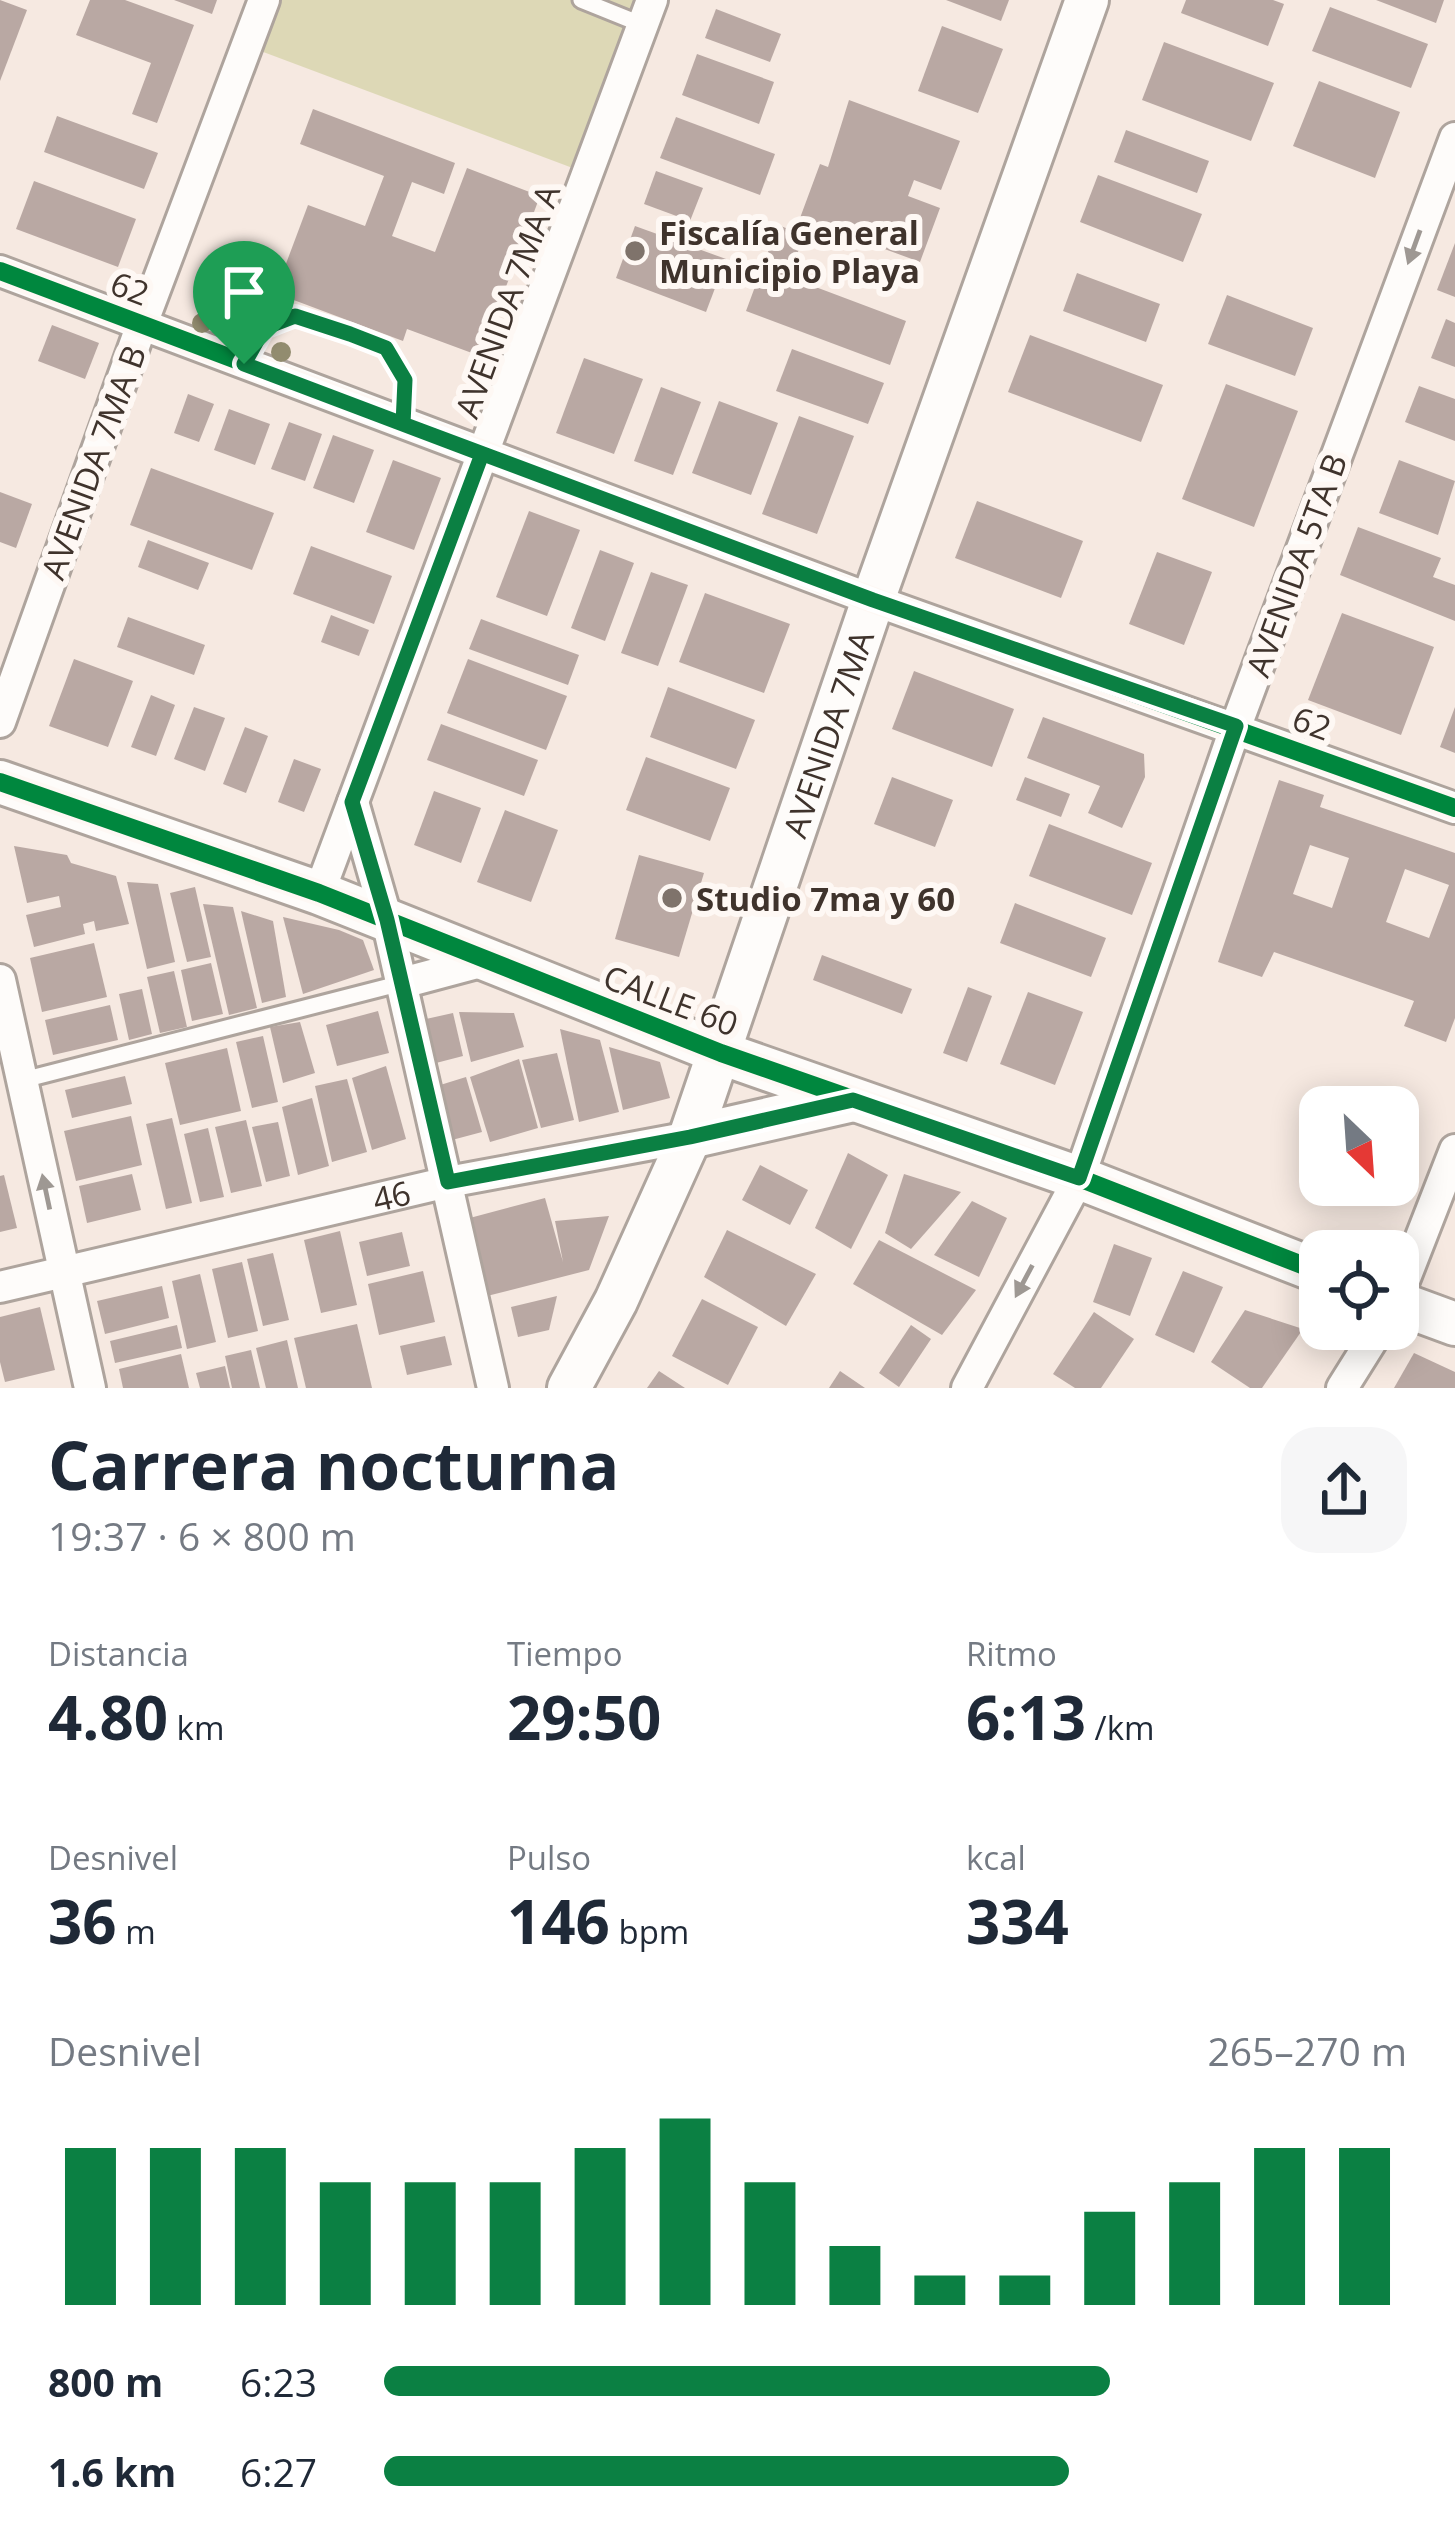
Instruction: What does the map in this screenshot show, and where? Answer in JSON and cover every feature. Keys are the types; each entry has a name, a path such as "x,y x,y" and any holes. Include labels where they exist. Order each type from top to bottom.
{"street":[{"name":"AVENIDA 7MA B","path":"0,722 264,0"},
{"name":"AVENIDA 7MA","path":"569,1388 616,1301 690,1137 873,600 1087,0"},
{"name":"AVENIDA 7MA A","path":"319,893 647,12"},
{"name":"AVENIDA 5TA B","path":"967,1388 1079,1178 1236,726 1455,138"},
{"name":"62","path":"0,271 873,600 1455,808"},
{"name":"CALLE 60","path":"0,782 319,893 721,1053 1079,1178 1299,1265"},
{"path":"352,802 402,983 488,1387"},
{"path":"402,983 488,960"},
{"path":"0,980 90,1388"},
{"name":"46","path":"0,1287 448,1182 690,1137 853,1100"},
{"path":"1419,1245 1455,1150"},
{"path":"1419,1309 1455,1324"},
{"path":"1342,1388 1366,1350"}],"lane":[{"path":"581,0 647,12"},
{"path":"244,364 264,328 295,316 350,334 386,348 405,380 403,424"},
{"path":"22,1080 402,983"}],"shaded area":[{"path":"264,0 652,0 586,173 247,46"}],"building":[{"path":"0,0 27,10 0,81"},
{"path":"90,0 125,0 194,25 157,123 132,114 151,63 76,35"},
{"path":"174,0 217,0 212,14"},
{"path":"946,0 1009,0 1001,21"},
{"path":"1186,0 1284,4 1268,46 1181,13"},
{"path":"1376,0 1444,0 1436,23"},
{"path":"1330,7 1428,44 1411,88 1312,51"},
{"path":"716,9 781,34 770,62 705,38"},
{"path":"942,26 1003,49 978,113 918,91"},
{"path":"1164,42 1274,83 1251,141 1142,100"},
{"path":"697,54 774,82 759,124 682,95"},
{"path":"1319,81 1400,112 1375,178 1293,146"},
{"path":"849,100 960,141 941,190 914,180 908,196 940,208 920,262 800,218 820,164 828,167"},
{"path":"313,109 455,163 444,194 412,182 392,236 435,252 467,168 540,196 480,356 407,329 403,341 275,293 308,205 365,226 384,176 300,144"},
{"path":"57,116 158,153 144,189 44,152"},
{"path":"676,117 775,154 760,195 660,158"},
{"path":"1126,130 1209,161 1197,193 1114,162"},
{"path":"656,171 703,188 690,221 644,204"},
{"path":"1098,175 1202,214 1183,262 1080,222"},
{"path":"34,181 136,219 118,267 16,229"},
{"path":"778,225 804,235 789,277 906,321 890,365 746,311"},
{"path":"635,226 726,259 706,312 616,278"},
{"path":"1455,243 1455,297 1437,290"},
{"path":"1077,273 1160,304 1146,342 1063,311"},
{"path":"1227,295 1313,328 1295,376 1208,344"},
{"path":"1446,319 1455,323 1455,367 1431,358"},
{"path":"52,325 99,343 85,379 38,361"},
{"path":"1030,335 1163,385 1141,442 1008,392"},
{"path":"792,349 884,383 868,424 776,391"},
{"path":"584,358 643,379 614,454 556,433"},
{"path":"1226,384 1298,411 1254,527 1182,499"},
{"path":"1419,386 1455,399 1455,441 1405,422"},
{"path":"661,387 701,402 673,475 634,461"},
{"path":"188,394 214,404 199,442 174,433"},
{"path":"719,401 778,423 751,495 692,473"},
{"path":"229,409 270,424 255,465 214,450"},
{"path":"799,416 854,436 817,534 762,514"},
{"path":"289,422 322,434 305,481 271,469"},
{"path":"333,435 374,450 354,503 313,488"},
{"path":"393,460 441,478 414,550 366,532"},
{"path":"1399,460 1455,481 1438,535 1379,513"},
{"path":"151,468 274,513 252,570 130,525"},
{"path":"0,492 32,504 16,548 0,542"},
{"path":"977,501 1083,541 1061,598 955,558"},
{"path":"529,511 580,530 547,616 496,597"},
{"path":"1358,527 1441,558 1433,577 1455,585 1455,621 1340,575"},
{"path":"148,540 209,563 198,590 138,567"},
{"path":"311,546 392,576 374,624 293,594"},
{"path":"600,550 634,563 605,641 571,628"},
{"path":"1157,552 1212,572 1184,645 1129,624"},
{"path":"651,572 688,585 658,666 621,653"},
{"path":"705,593 790,624 764,693 679,662"},
{"path":"1342,613 1434,647 1401,735 1308,700"},
{"path":"331,615 369,630 359,656 321,642"},
{"path":"128,617 205,645 194,675 117,647"},
{"path":"481,619 579,655 568,685 469,649"},
{"path":"74,659 133,681 108,747 49,726"},
{"path":"468,659 567,696 546,750 447,713"},
{"path":"914,671 1014,709 992,767 892,729"},
{"path":"668,687 755,720 736,769 650,737"},
{"path":"151,695 175,705 156,756 131,747"},
{"path":"194,707 225,718 205,771 174,759"},
{"path":"1455,707 1455,753 1440,747"},
{"path":"1043,717 1144,754 1145,777 1122,828 1088,813 1100,786 1027,758"},
{"path":"441,724 538,760 524,796 427,760"},
{"path":"245,727 268,736 246,793 223,784"},
{"path":"646,757 730,788 710,841 626,810"},
{"path":"294,759 321,769 304,812 278,802"},
{"path":"892,777 953,800 935,847 874,824"},
{"path":"1025,777 1070,794 1061,817 1016,800"},
{"path":"1279,780 1324,795 1320,807 1455,853 1455,1018 1446,1042 1404,1026 1414,1001 1274,952 1262,977 1218,962","holes":["1310,845 1349,858 1332,908 1293,894","1405,869 1449,885 1429,938 1386,922"]},
{"path":"434,791 481,808 461,863 414,845"},
{"path":"505,810 558,830 531,902 477,882"},
{"path":"1049,824 1152,863 1132,915 1029,876"},
{"path":"14,846 67,855 71,863 116,876 129,924 96,931 94,921 83,924 85,934 34,947 26,915 61,907 59,896 27,903"},
{"path":"639,855 704,873 679,957 615,939"},
{"path":"127,882 158,884 175,962 147,969"},
{"path":"195,887 211,957 187,962 170,893"},
{"path":"1015,903 1106,938 1091,977 1000,943"},
{"path":"203,904 233,907 257,1008 229,1015"},
{"path":"241,911 273,921 286,997 262,1003"},
{"path":"283,917 363,940 374,970 303,994"},
{"path":"94,943 107,997 42,1012 30,958"},
{"path":"822,955 912,989 902,1014 813,980"},
{"path":"211,963 223,1014 192,1021 181,970"},
{"path":"174,971 187,1027 160,1033 147,977"},
{"path":"968,987 992,996 967,1062 943,1053"},
{"path":"142,989 152,1034 129,1040 119,994"},
{"path":"1028,992 1083,1012 1055,1085 1000,1064"},
{"path":"110,1005 118,1040 53,1055 45,1020"},
{"path":"378,1011 389,1053 337,1066 326,1025"},
{"path":"459,1012 514,1013 524,1047 471,1062"},
{"path":"453,1013 463,1056 436,1063 426,1019"},
{"path":"300,1022 315,1073 283,1083 270,1027"},
{"path":"560,1029 600,1040 619,1112 579,1122"},
{"path":"263,1036 278,1102 252,1108 236,1042"},
{"path":"609,1047 660,1062 670,1098 623,1110"},
{"path":"227,1048 241,1111 180,1125 165,1063"},
{"path":"557,1053 574,1120 541,1128 522,1060"},
{"path":"519,1059 538,1128 490,1142 470,1077"},
{"path":"386,1066 406,1139 372,1150 352,1078"},
{"path":"125,1076 132,1104 72,1118 65,1090"},
{"path":"466,1077 482,1132 452,1140 437,1086"},
{"path":"347,1079 367,1152 332,1162 315,1086"},
{"path":"312,1098 329,1166 298,1175 282,1107"},
{"path":"131,1116 142,1165 76,1181 64,1131"},
{"path":"172,1118 192,1203 166,1209 146,1124"},
{"path":"246,1120 262,1186 231,1193 215,1127"},
{"path":"278,1122 290,1176 266,1182 252,1127"},
{"path":"208,1128 224,1197 200,1202 184,1134"},
{"path":"848,1153 888,1175 851,1249 815,1228"},
{"path":"760,1165 808,1190 790,1225 742,1200"},
{"path":"132,1174 141,1210 87,1223 79,1186"},
{"path":"904,1174 961,1192 911,1249 885,1233"},
{"path":"4,1175 17,1228 0,1232 0,1176"},
{"path":"545,1198 563,1262 555,1221 609,1216 589,1270 487,1296 466,1219"},
{"path":"972,1201 1007,1218 979,1277 934,1255"},
{"path":"727,1230 816,1274 786,1326 704,1277"},
{"path":"340,1231 357,1305 321,1313 304,1240"},
{"path":"402,1232 410,1266 367,1276 359,1242"},
{"path":"879,1240 976,1290 942,1335 853,1284"},
{"path":"1114,1244 1152,1258 1130,1316 1093,1302"},
{"path":"273,1253 289,1320 263,1326 247,1259"},
{"path":"242,1262 258,1331 228,1338 212,1269"},
{"path":"423,1271 435,1322 379,1335 368,1284"},
{"path":"1183,1271 1223,1287 1194,1353 1155,1335"},
{"path":"200,1274 216,1342 187,1349 172,1281"},
{"path":"162,1286 169,1318 105,1334 97,1301"},
{"path":"557,1296 549,1330 518,1337 511,1307"},
{"path":"702,1299 758,1327 728,1385 672,1356"},
{"path":"40,1307 55,1370 5,1382 0,1317"},
{"path":"1245,1310 1299,1328 1299,1335 1262,1388 1250,1388 1211,1362"},
{"path":"1094,1312 1134,1339 1101,1388 1075,1388 1053,1374"},
{"path":"357,1324 372,1388 306,1388 294,1338"},
{"path":"177,1325 182,1348 115,1363 110,1341"},
{"path":"911,1325 931,1339 899,1387 879,1373"},
{"path":"445,1336 452,1365 407,1375 400,1346"},
{"path":"287,1340 298,1388 266,1388 256,1348"},
{"path":"251,1350 260,1388 232,1388 225,1356"},
{"path":"1414,1353 1455,1372 1455,1388 1394,1388"},
{"path":"181,1354 189,1388 123,1388 119,1369"},
{"path":"225,1366 230,1388 200,1388 196,1373"},
{"path":"659,1371 685,1388 647,1388"},
{"path":"840,1371 865,1388 829,1388"}],"cycle path":[{"path":"0,271 873,600 1455,808"},
{"path":"0,782 319,893 721,1053 1079,1178 1299,1264"}],"place":[{"name":"Fiscalía General Municipio Playa","path":"635,251"},
{"name":"Studio 7ma y 60","path":"672,898"}],"route":[{"path":"295,316 350,334 386,348 405,380 403,424 873,600 1236,726 1079,1178 853,1100 690,1137 448,1182 387,920 352,802 482,454 244,364 264,328 295,316"}]}
